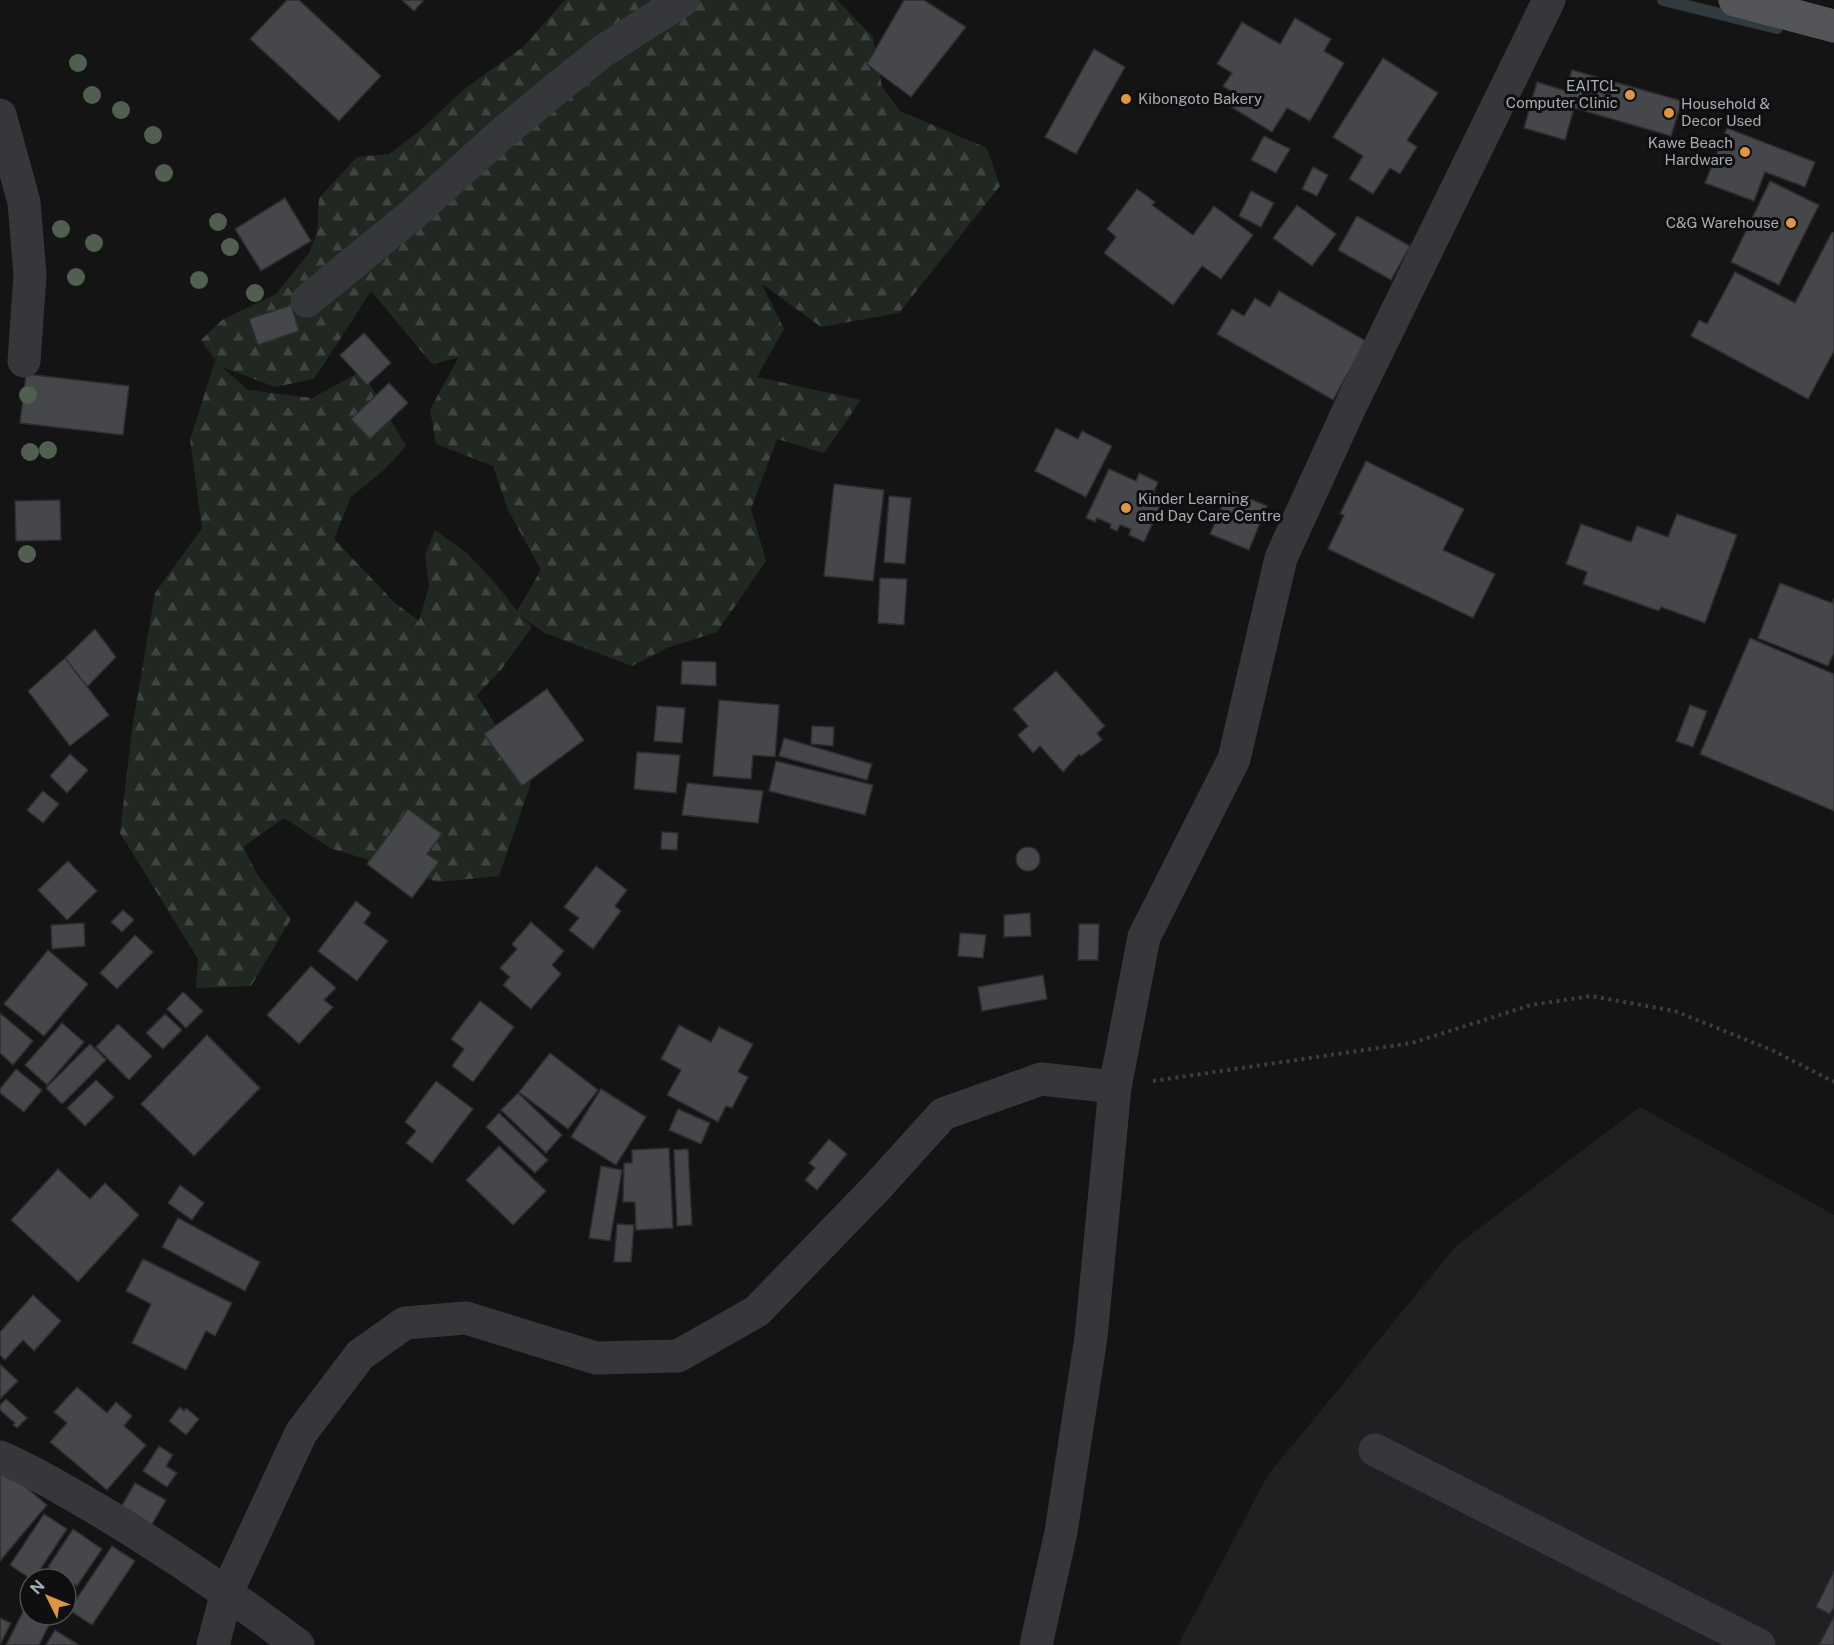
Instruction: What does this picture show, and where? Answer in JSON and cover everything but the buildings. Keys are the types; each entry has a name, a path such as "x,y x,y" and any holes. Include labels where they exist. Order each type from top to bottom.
{"main road":[{"path":"1735,0 1834,26"}],"street":[{"path":"307,301 413,214 497,138 566,80 603,51 683,0"},
{"path":"1036,1645 1061,1532 1091,1337 1115,1087 1144,937 1234,759 1281,558 1350,407 1549,0"},
{"path":"0,115 24,202 30,275 24,361"},
{"path":"213,1645 227,1592 301,1433 360,1355 405,1323 466,1318 596,1358 678,1356 757,1311 944,1114 1041,1079 1115,1087"},
{"path":"1375,1450 1759,1645"},
{"path":"0,1457 26,1467 144,1538 227,1592 298,1645"}],"path":[{"path":"1115,1087 1412,1043 1531,1005 1591,996 1675,1011 1774,1051 1834,1082"}],"shaded area":[{"path":"1640,1107 1834,1215 1834,1645 1178,1645 1268,1475 1456,1246"}],"green space":[{"path":"565,0 837,0 873,37 882,87 900,111 987,148 1000,186 899,313 821,327 762,284 784,329 757,377 861,400 824,453 777,439 751,509 766,561 717,632 667,648 632,666 545,633 521,616 532,627 501,670 477,695 531,783 499,876 438,882 330,848 284,818 243,847 257,874 291,919 251,986 196,988 198,959 120,833 132,729 155,593 202,528 190,440 215,361 217,362 201,340 222,320 276,294 309,253 317,233 319,198 357,157 389,154 421,130 464,89 523,47","holes":["371,291 432,364 458,358 430,410 436,444 493,466 508,510 541,570 517,611 467,553 435,530 425,555 429,586 419,621 395,603 334,539 351,497 384,470 406,446 362,371 312,398 248,390 222,367 275,387 314,379"]}],"waterway":[{"path":"1663,0 1777,28"}],"place":[{"name":"EAITCL Computer Clinic","path":"1630,95"},
{"name":"Kibongoto Bakery","path":"1126,99"},
{"name":"Household & Decor Used","path":"1669,113"},
{"name":"Kawe Beach Hardware","path":"1745,152"},
{"name":"C&G Warehouse","path":"1791,223"},
{"name":"Kinder Learning and Day Care Centre","path":"1126,508"}]}
